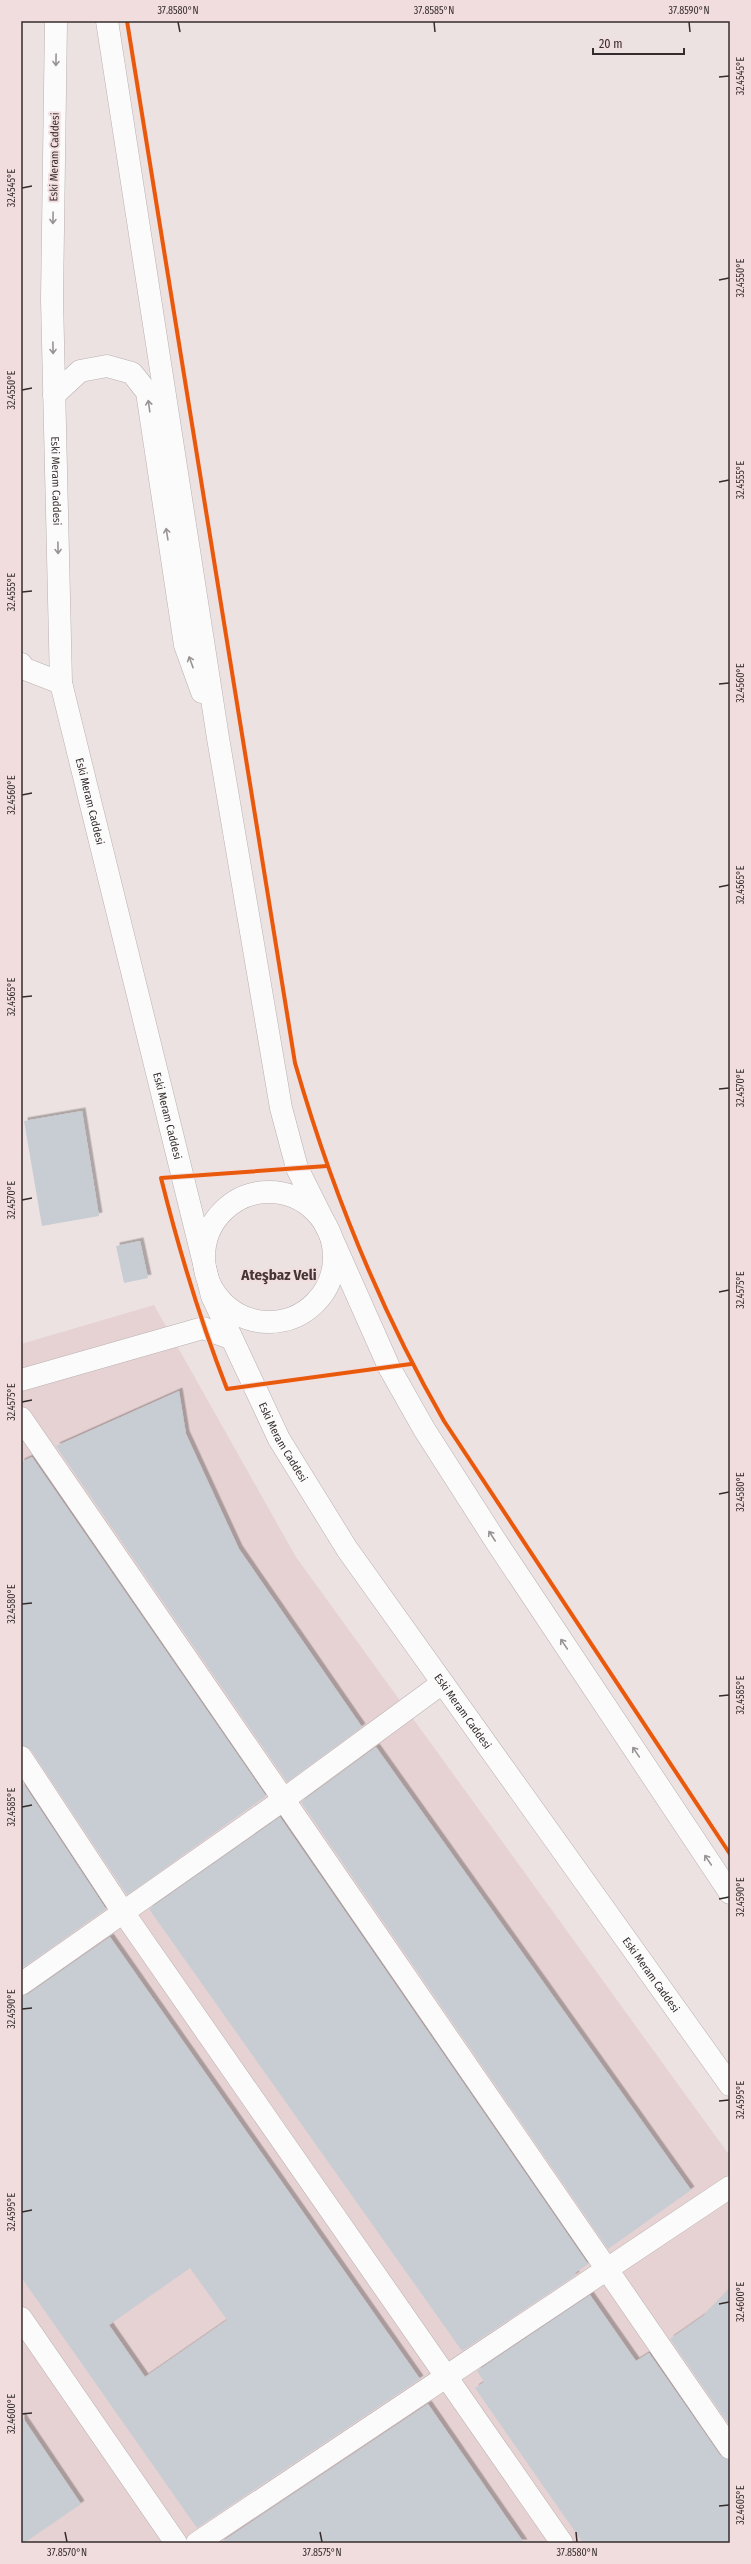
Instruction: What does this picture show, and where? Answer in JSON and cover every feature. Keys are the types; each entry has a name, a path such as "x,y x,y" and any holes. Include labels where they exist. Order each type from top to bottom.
{"street":[{"name":"Eski Meram Caddesi","path":"56,21 52,299 61,683 212,1296 230,1338 279,1439 311,1495 441,1684 730,2085"},
{"path":"107,21 218,738 281,1108 297,1168 329,1232 389,1367 424,1429 491,1534 730,1893"},
{"path":"54,395 80,371 107,366 132,373 147,392 185,645 218,738"},
{"path":"21,664 25,669 61,683"},
{"path":"258,1193 280,1193 300,1200 317,1214 329,1232 334,1252 332,1273 324,1293 315,1303 292,1318 271,1322 250,1320 231,1310 216,1295 207,1275 204,1253 209,1232 220,1214 238,1200 258,1193"},
{"path":"21,1380 203,1328 230,1338"},
{"path":"21,1418 605,2270 730,2448"},
{"path":"21,1984 283,1800 441,1684"},
{"path":"21,1757 123,1912 562,2543"},
{"path":"197,2543 730,2187"},
{"path":"21,2318 176,2543"}],"shaded area":[{"path":"154,1305 296,1557 730,2156 730,2543 21,2543 21,1344"}],"building":[{"path":"82,1111 99,1216 42,1226 24,1121"},
{"path":"140,1241 148,1278 124,1283 116,1246"},
{"path":"179,1391 186,1434 239,1549 362,1727 287,1782 56,1446"},
{"path":"32,1457 266,1796 127,1895 31,1750 21,1745 21,1462"},
{"path":"376,1747 691,2190 608,2249 301,1802"},
{"path":"21,1780 106,1909 21,1969"},
{"path":"280,1817 588,2264 575,2273 576,2275 462,2351 149,1909"},
{"path":"110,1937 420,2379 197,2528 21,2277 21,1996 28,1994","holes":["190,2268 227,2320 145,2377 109,2325"]},
{"path":"730,2288 730,2426 670,2339 703,2316"},
{"path":"590,2295 636,2361 649,2353 720,2455 730,2460 730,2543 583,2543 475,2388 484,2382 477,2371"},
{"path":"428,2404 524,2543 220,2543"},
{"path":"21,2415 81,2504 24,2543 21,2543"}],"cycle path":[{"path":"127,21 295,1063 324,1156 378,1291 398,1335 444,1421 730,1854"},
{"path":"327,1166 161,1178 191,1285 227,1389 411,1364"}],"district":[{"name":"Ateşbaz Veli","path":"279,1275"}]}
